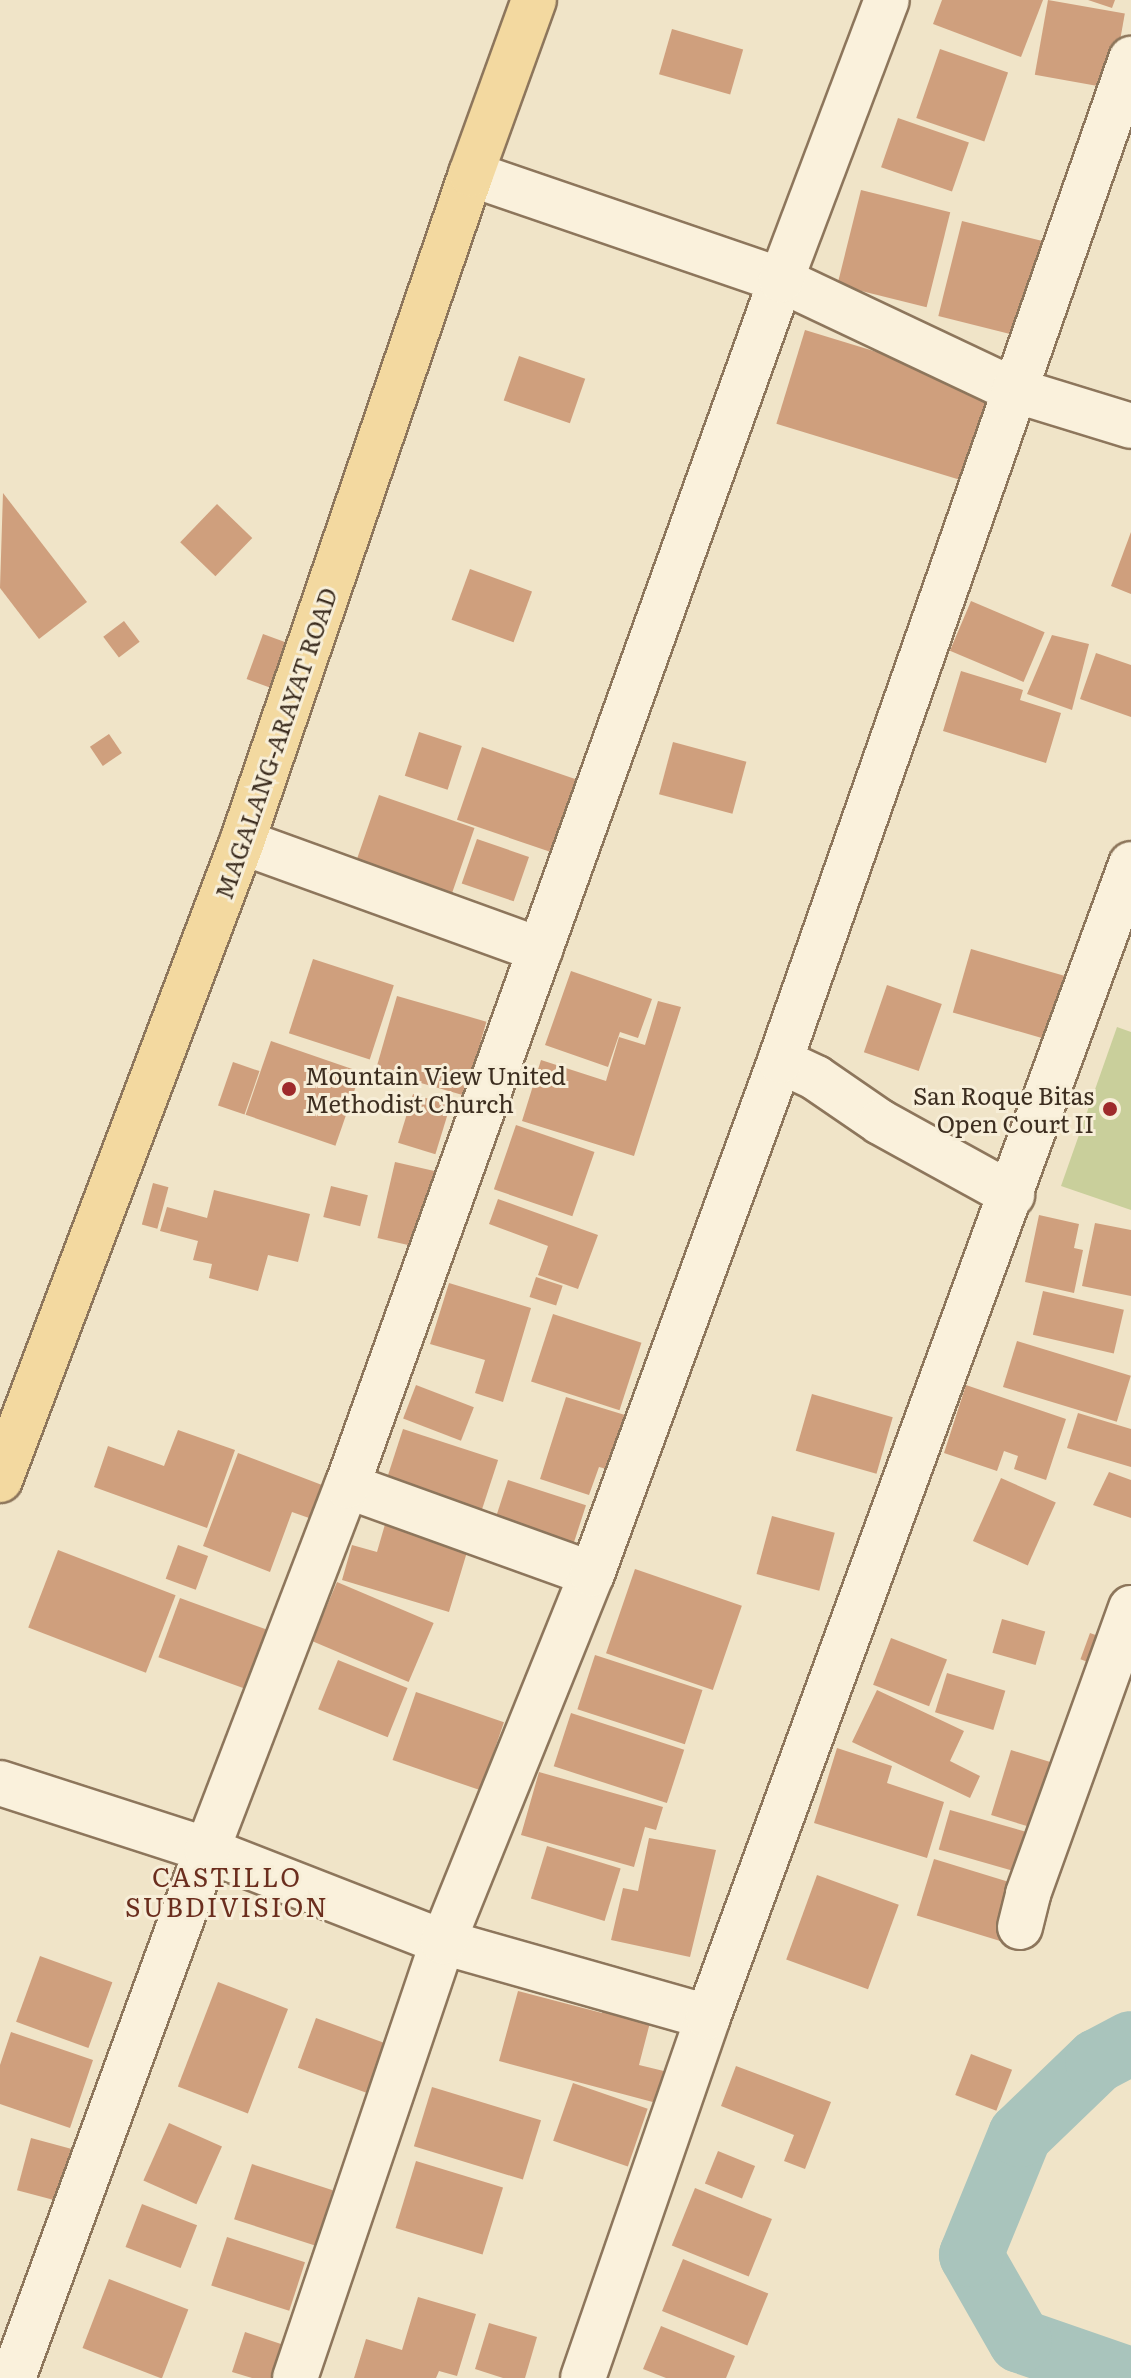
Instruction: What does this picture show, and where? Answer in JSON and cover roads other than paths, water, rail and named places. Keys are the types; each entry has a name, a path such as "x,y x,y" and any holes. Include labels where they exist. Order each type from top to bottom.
{"main road":[{"name":"MAGALANG-ARAYAT ROAD","path":"0,1480 242,842 471,174 534,0"}],"street":[{"path":"13,2378 207,1850 347,1486 781,280 887,0"},
{"path":"295,2378 443,1942 592,1574 780,1061 1131,59"},
{"path":"471,174 781,280 1014,390 1131,426"},
{"path":"242,842 540,950"},
{"path":"583,2378 708,2017 1131,864"},
{"path":"780,1061 816,1078 880,1122 1012,1195"},
{"path":"347,1486 592,1574"},
{"path":"1020,1927 1028,1894 1131,1608"},
{"path":"0,1783 207,1850 443,1942 708,2017"}],"waterway":[{"path":"1127,2378 1020,2341 971,2255 1020,2135 1097,2061 1131,2043"}],"place":[{"name":"Mountain View United Methodist Church","path":"289,1089"},
{"name":"San Roque Bitas Open Court II","path":"1110,1109"}],"district":[{"name":"CASTILLO SUBDIVISION","path":"227,1891"}]}
